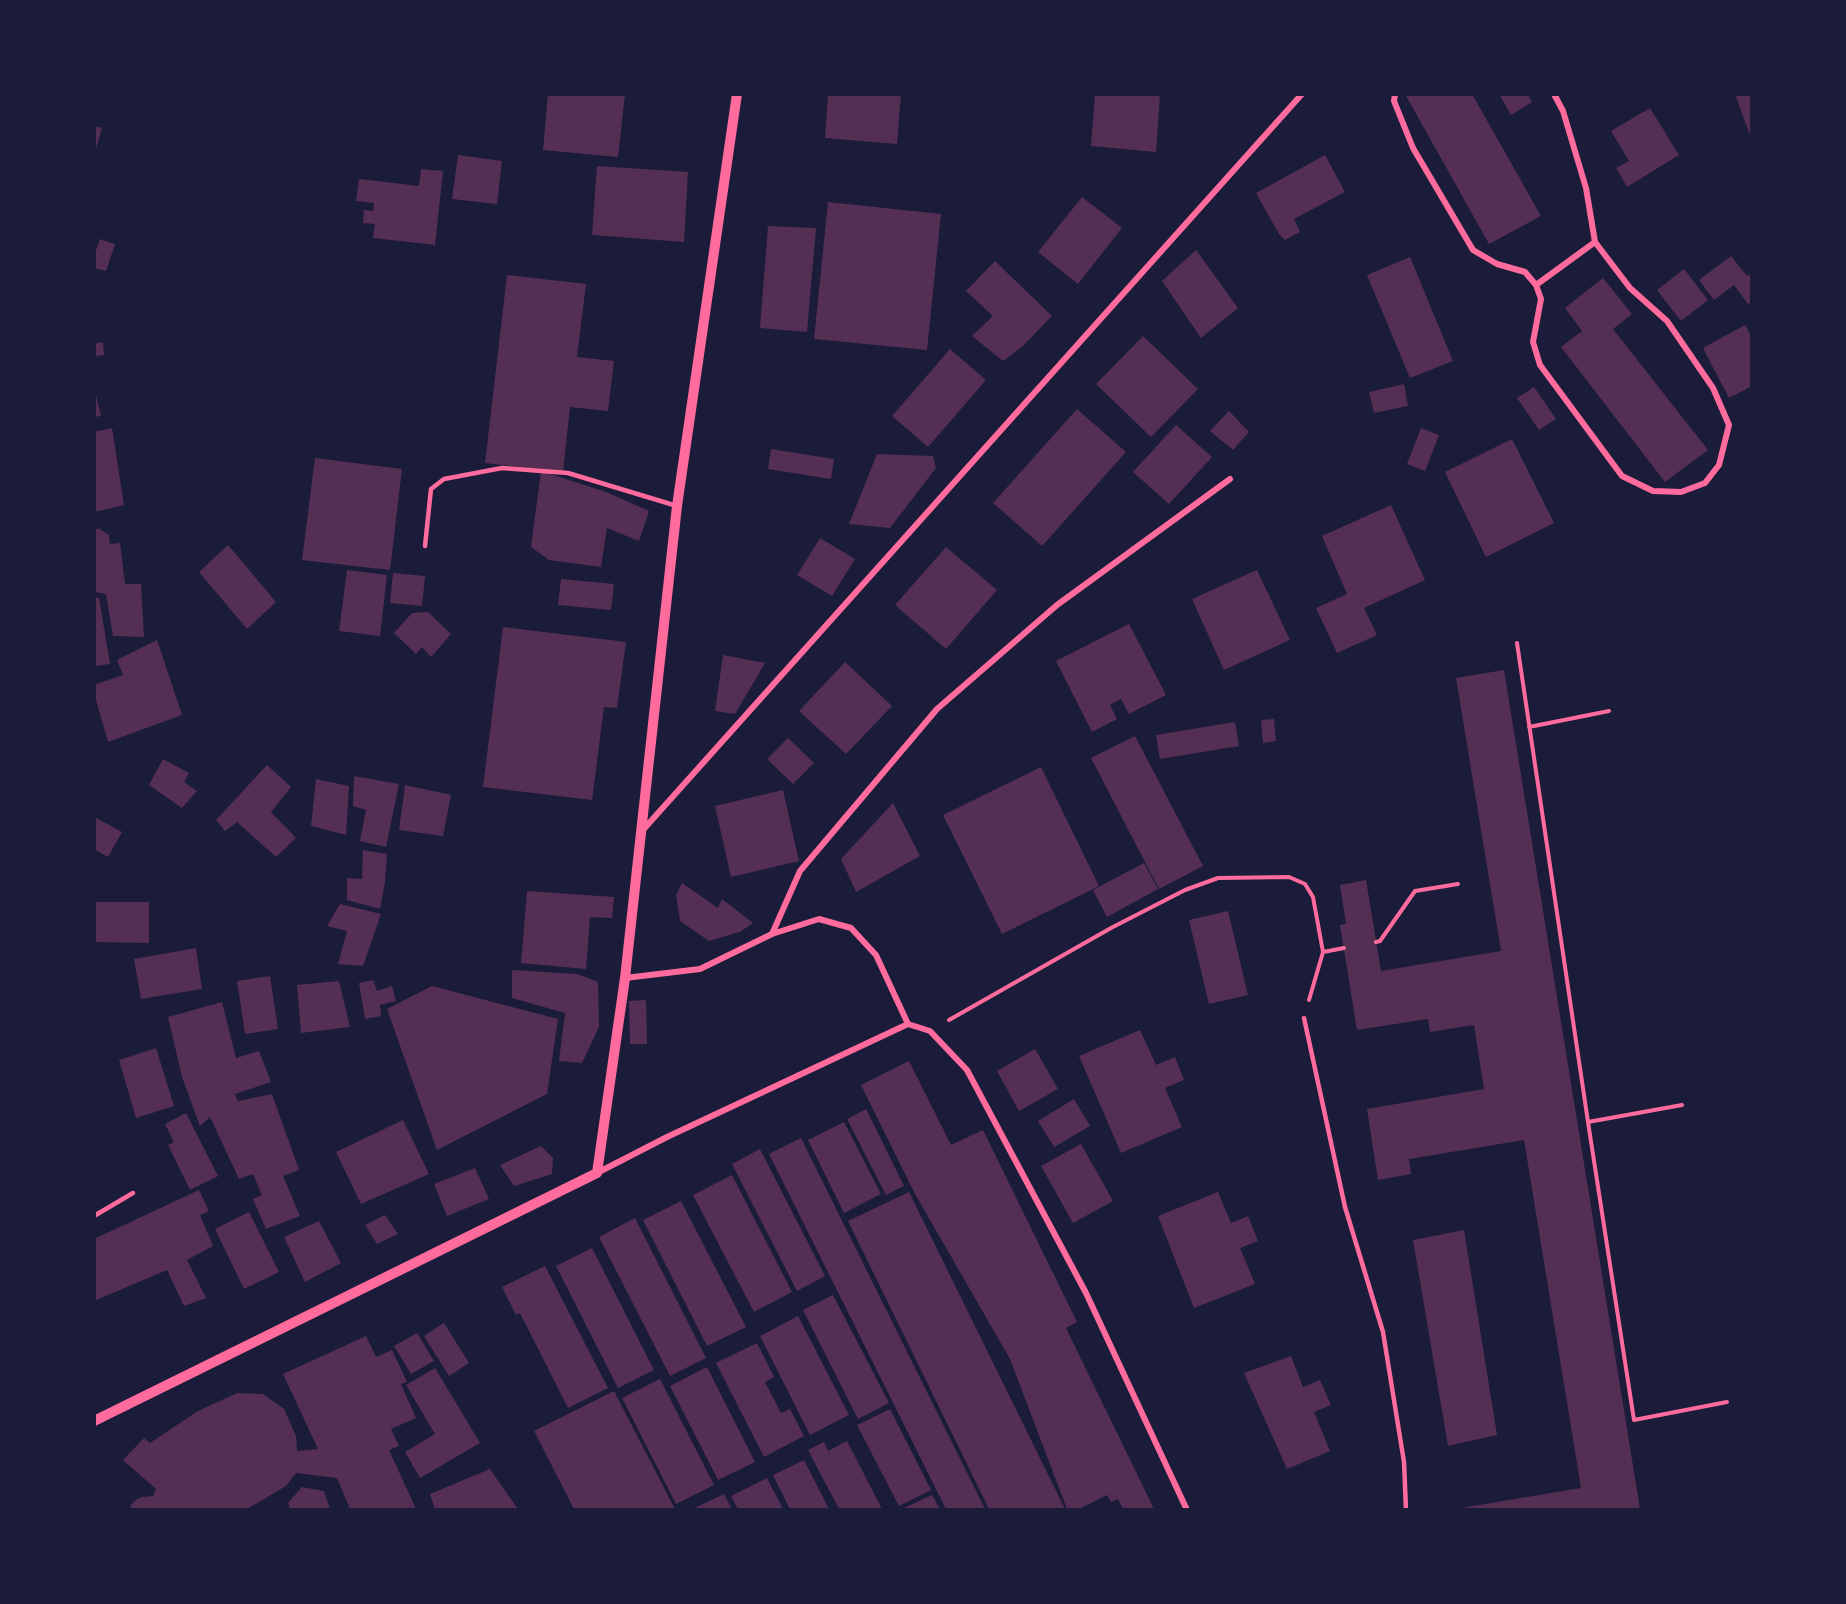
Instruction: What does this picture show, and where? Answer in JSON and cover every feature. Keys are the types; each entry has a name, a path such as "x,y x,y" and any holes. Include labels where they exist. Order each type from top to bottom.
{"street":[{"path":"597,1173 625,978 677,506 737,94"},
{"path":"640,834 1302,94"},
{"path":"1395,94 1394,101 1413,148 1473,250 1497,264 1525,273 1536,285 1541,299 1533,342 1540,365 1622,476 1653,491 1681,492 1705,483 1719,465 1729,425 1713,388 1667,321 1630,288 1595,242 1586,188 1563,111 1554,94"},
{"path":"1536,285 1595,242"},
{"path":"772,934 800,871 936,709 1057,605 1230,479"},
{"path":"625,978 700,969 772,934 819,920 851,928 876,955 908,1024"},
{"path":"94,1421 667,1137 908,1024 930,1030 967,1070 1086,1293 1187,1509"}],"lane":[{"path":"425,546 431,489 444,478 502,468 568,473 677,506"},
{"path":"1304,1018 1345,1207 1383,1332 1404,1462 1406,1509"},
{"path":"94,1216 133,1193"}],"path":[{"path":"1517,643 1587,1122 1634,1420 1727,1402"},
{"path":"1529,727 1609,711"},
{"path":"966,1011 1111,928 1185,890 1218,878 1289,877 1305,884 1313,897 1323,952 1304,1018"},
{"path":"1376,942 1380,941 1415,891 1458,884"},
{"path":"1323,952 1344,948"},
{"path":"1587,1122 1682,1105"}],"building":[{"path":"548,94 625,94 618,157 543,150"},
{"path":"828,94 901,94 897,144 825,138"},
{"path":"1095,94 1160,94 1156,152 1091,146"},
{"path":"1405,94 1472,94 1541,216 1489,244"},
{"path":"1499,94 1527,94 1532,102 1511,115"},
{"path":"1735,94 1752,94 1752,138 1751,138"},
{"path":"1650,108 1679,155 1627,187 1616,168 1629,161 1611,131"},
{"path":"94,126 102,128 95,152 94,152"},
{"path":"458,155 502,161 497,204 452,199"},
{"path":"1325,155 1345,192 1294,219 1300,232 1285,240 1279,234 1256,193"},
{"path":"597,166 688,172 684,242 592,235"},
{"path":"421,169 443,171 435,245 373,238 375,224 363,223 364,210 373,211 374,203 356,201 359,179 419,186"},
{"path":"1082,197 1122,228 1078,284 1038,252"},
{"path":"828,202 941,214 927,350 814,339"},
{"path":"768,226 816,228 807,332 760,328"},
{"path":"100,239 115,244 106,271 94,268 94,256"},
{"path":"1196,250 1238,308 1201,338 1162,281"},
{"path":"1731,256 1747,276 1752,273 1752,302 1748,304 1734,285 1714,300 1699,280"},
{"path":"1410,257 1453,361 1410,378 1367,275"},
{"path":"995,261 1052,316 1023,346 1003,361 972,336 993,316 966,291"},
{"path":"1684,269 1708,300 1681,321 1657,290"},
{"path":"507,275 586,284 577,357 614,361 608,411 570,407 563,472 485,463"},
{"path":"1603,278 1632,314 1613,329 1708,450 1665,482 1561,347 1582,331 1565,308"},
{"path":"1745,325 1752,338 1752,386 1729,398 1703,348"},
{"path":"1143,336 1198,389 1151,437 1096,384"},
{"path":"103,342 104,355 94,356 94,344"},
{"path":"950,349 986,380 928,447 892,416"},
{"path":"1404,384 1408,406 1374,413 1369,392"},
{"path":"1534,387 1556,419 1539,430 1517,398"},
{"path":"94,391 101,416 94,417"},
{"path":"1077,409 1126,452 1042,546 993,503"},
{"path":"1229,411 1249,432 1233,450 1210,431"},
{"path":"1176,425 1212,457 1169,504 1133,472"},
{"path":"112,428 124,505 94,512 94,432"},
{"path":"1421,428 1439,435 1425,471 1407,464"},
{"path":"1512,439 1554,523 1486,557 1445,472"},
{"path":"771,449 834,459 831,479 768,469"},
{"path":"877,454 933,456 936,468 890,528 849,524"},
{"path":"315,458 402,469 390,570 302,560"},
{"path":"541,471 606,492 649,511 639,541 607,528 601,567 549,560 531,547"},
{"path":"1391,505 1425,580 1364,608 1377,635 1337,653 1316,608 1347,594 1322,536"},
{"path":"98,528 109,535 110,544 120,543 125,584 141,584 144,637 113,636 106,594 94,592 94,531"},
{"path":"820,538 855,559 832,596 797,575"},
{"path":"228,545 276,602 247,629 199,572"},
{"path":"946,547 997,590 946,649 895,605"},
{"path":"347,570 387,575 380,636 339,631"},
{"path":"1257,570 1290,640 1224,670 1192,599"},
{"path":"393,573 425,576 422,606 390,603"},
{"path":"561,579 614,584 611,610 558,605"},
{"path":"94,597 99,598 110,664 94,666"},
{"path":"428,612 451,634 431,657 422,647 416,654 394,633 412,613"},
{"path":"1129,624 1166,695 1129,714 1121,699 1110,705 1117,719 1092,732 1056,661"},
{"path":"503,627 626,642 617,708 604,707 592,800 483,787"},
{"path":"157,640 182,715 108,742 94,693 94,685 123,675 117,660"},
{"path":"723,655 765,663 735,714 715,711"},
{"path":"845,662 892,706 846,754 799,711"},
{"path":"1504,670 1640,1509 1455,1509 1581,1488 1524,1140 1409,1159 1411,1174 1378,1180 1367,1109 1484,1089 1474,1025 1430,1032 1428,1019 1357,1030 1340,925 1346,924 1340,885 1366,880 1381,971 1501,951 1456,678"},
{"path":"1274,719 1276,741 1263,743 1261,720"},
{"path":"1235,722 1239,746 1160,759 1156,735"},
{"path":"1135,736 1203,866 1159,889 1091,758"},
{"path":"788,738 814,763 793,784 767,759"},
{"path":"163,759 189,773 184,782 197,791 182,808 149,785"},
{"path":"267,765 291,787 271,812 296,838 276,857 237,822 225,831 216,820"},
{"path":"1041,767 1099,886 1002,934 943,815"},
{"path":"354,776 399,784 386,847 360,841 366,810 353,806"},
{"path":"316,779 349,786 346,835 311,826"},
{"path":"405,785 451,795 443,836 399,830"},
{"path":"783,790 799,861 731,877 715,806"},
{"path":"893,803 920,856 856,892 841,859"},
{"path":"94,817 122,832 108,857 94,849"},
{"path":"363,850 387,854 380,909 347,900 347,878 362,879"},
{"path":"1144,863 1158,889 1107,917 1093,890"},
{"path":"682,883 718,908 722,899 753,923 740,932 709,941 680,921 676,895"},
{"path":"527,891 614,897 612,918 590,917 586,969 521,963"},
{"path":"94,902 149,902 149,943 94,942"},
{"path":"340,904 381,914 363,966 338,964 347,931 327,926"},
{"path":"1228,911 1248,995 1209,1004 1189,920"},
{"path":"196,948 202,989 141,999 134,959"},
{"path":"512,970 577,974 598,982 599,1027 582,1063 559,1061 565,1013 512,998"},
{"path":"270,976 278,1029 245,1034 237,981"},
{"path":"373,980 377,991 392,986 396,1001 380,1005 381,1016 365,1019 359,983"},
{"path":"339,981 350,1027 301,1033 297,985"},
{"path":"432,986 558,1019 547,1094 437,1150 387,1009"},
{"path":"646,1000 647,1044 630,1044 629,1001"},
{"path":"222,1002 236,1058 259,1051 271,1082 235,1094 238,1101 272,1094 299,1170 283,1176 300,1216 266,1229 253,1199 262,1195 253,1174 239,1179 210,1117 200,1126 182,1077 168,1017"},
{"path":"1140,1030 1156,1065 1175,1057 1184,1080 1165,1088 1182,1127 1121,1153 1079,1056"},
{"path":"156,1048 174,1106 136,1118 119,1060"},
{"path":"1035,1049 1058,1089 1019,1111 997,1071"},
{"path":"909,1061 951,1145 983,1130 1077,1322 1066,1328 1154,1509 1123,1509 1118,1499 1111,1502 1107,1495 1079,1509 1067,1509 1010,1359 915,1194 861,1085"},
{"path":"1074,1099 1090,1126 1054,1147 1038,1121"},
{"path":"866,1109 904,1186 886,1195 847,1119"},
{"path":"186,1113 218,1176 190,1190 168,1145 174,1142 165,1124"},
{"path":"403,1120 429,1174 361,1204 336,1152"},
{"path":"844,1122 881,1194 844,1213 808,1140"},
{"path":"801,1138 985,1509 946,1509 769,1154"},
{"path":"1081,1144 1113,1201 1073,1223 1041,1166"},
{"path":"541,1146 553,1158 552,1174 514,1186 500,1165"},
{"path":"760,1149 825,1276 797,1291 732,1164"},
{"path":"475,1168 489,1199 447,1216 434,1184"},
{"path":"732,1175 792,1292 754,1312 693,1195"},
{"path":"199,1190 209,1211 200,1215 213,1246 187,1260 206,1298 184,1306 167,1270 94,1301 94,1239"},
{"path":"909,1192 1065,1509 989,1509 848,1221"},
{"path":"1218,1192 1231,1223 1248,1216 1258,1241 1240,1248 1255,1284 1194,1308 1158,1216"},
{"path":"681,1201 746,1327 707,1346 643,1220"},
{"path":"249,1212 279,1272 244,1289 215,1229"},
{"path":"385,1215 398,1234 377,1244 365,1225"},
{"path":"635,1218 706,1358 670,1376 599,1237"},
{"path":"319,1221 341,1263 305,1282 284,1237"},
{"path":"1464,1230 1497,1435 1448,1446 1413,1240"},
{"path":"592,1248 654,1370 618,1388 556,1266"},
{"path":"545,1266 608,1388 568,1408 520,1313 516,1315 502,1287"},
{"path":"833,1295 889,1403 858,1419 803,1310"},
{"path":"798,1316 849,1415 810,1435 760,1336"},
{"path":"444,1323 469,1363 449,1376 424,1336"},
{"path":"417,1333 434,1361 411,1374 394,1346"},
{"path":"366,1336 376,1357 392,1350 407,1382 401,1384 416,1418 391,1429 399,1446 389,1450 416,1509 350,1509 337,1478 296,1473 286,1486 247,1509 130,1509 136,1500 153,1496 156,1489 123,1460 144,1438 150,1443 198,1411 237,1393 263,1394 284,1409 296,1436 297,1451 318,1449 283,1374"},
{"path":"757,1343 774,1377 765,1382 781,1413 790,1409 804,1436 764,1457 716,1363"},
{"path":"1291,1356 1303,1387 1320,1380 1331,1405 1314,1412 1330,1451 1287,1469 1244,1373"},
{"path":"707,1367 755,1462 718,1480 670,1386"},
{"path":"435,1368 480,1443 420,1478 405,1452 435,1434 406,1385"},
{"path":"660,1379 714,1485 676,1504 622,1398"},
{"path":"614,1391 675,1509 574,1509 534,1431"},
{"path":"890,1409 931,1490 899,1506 857,1425"},
{"path":"847,1441 882,1509 839,1509 808,1450 824,1442 828,1451"},
{"path":"804,1460 829,1509 790,1509 773,1475"},
{"path":"490,1469 518,1509 435,1509 430,1494"},
{"path":"767,1478 783,1509 738,1509 731,1496"},
{"path":"302,1487 324,1491 330,1509 290,1509 288,1503"},
{"path":"724,1494 732,1509 692,1509"},
{"path":"932,1495 940,1509 902,1509"}]}
